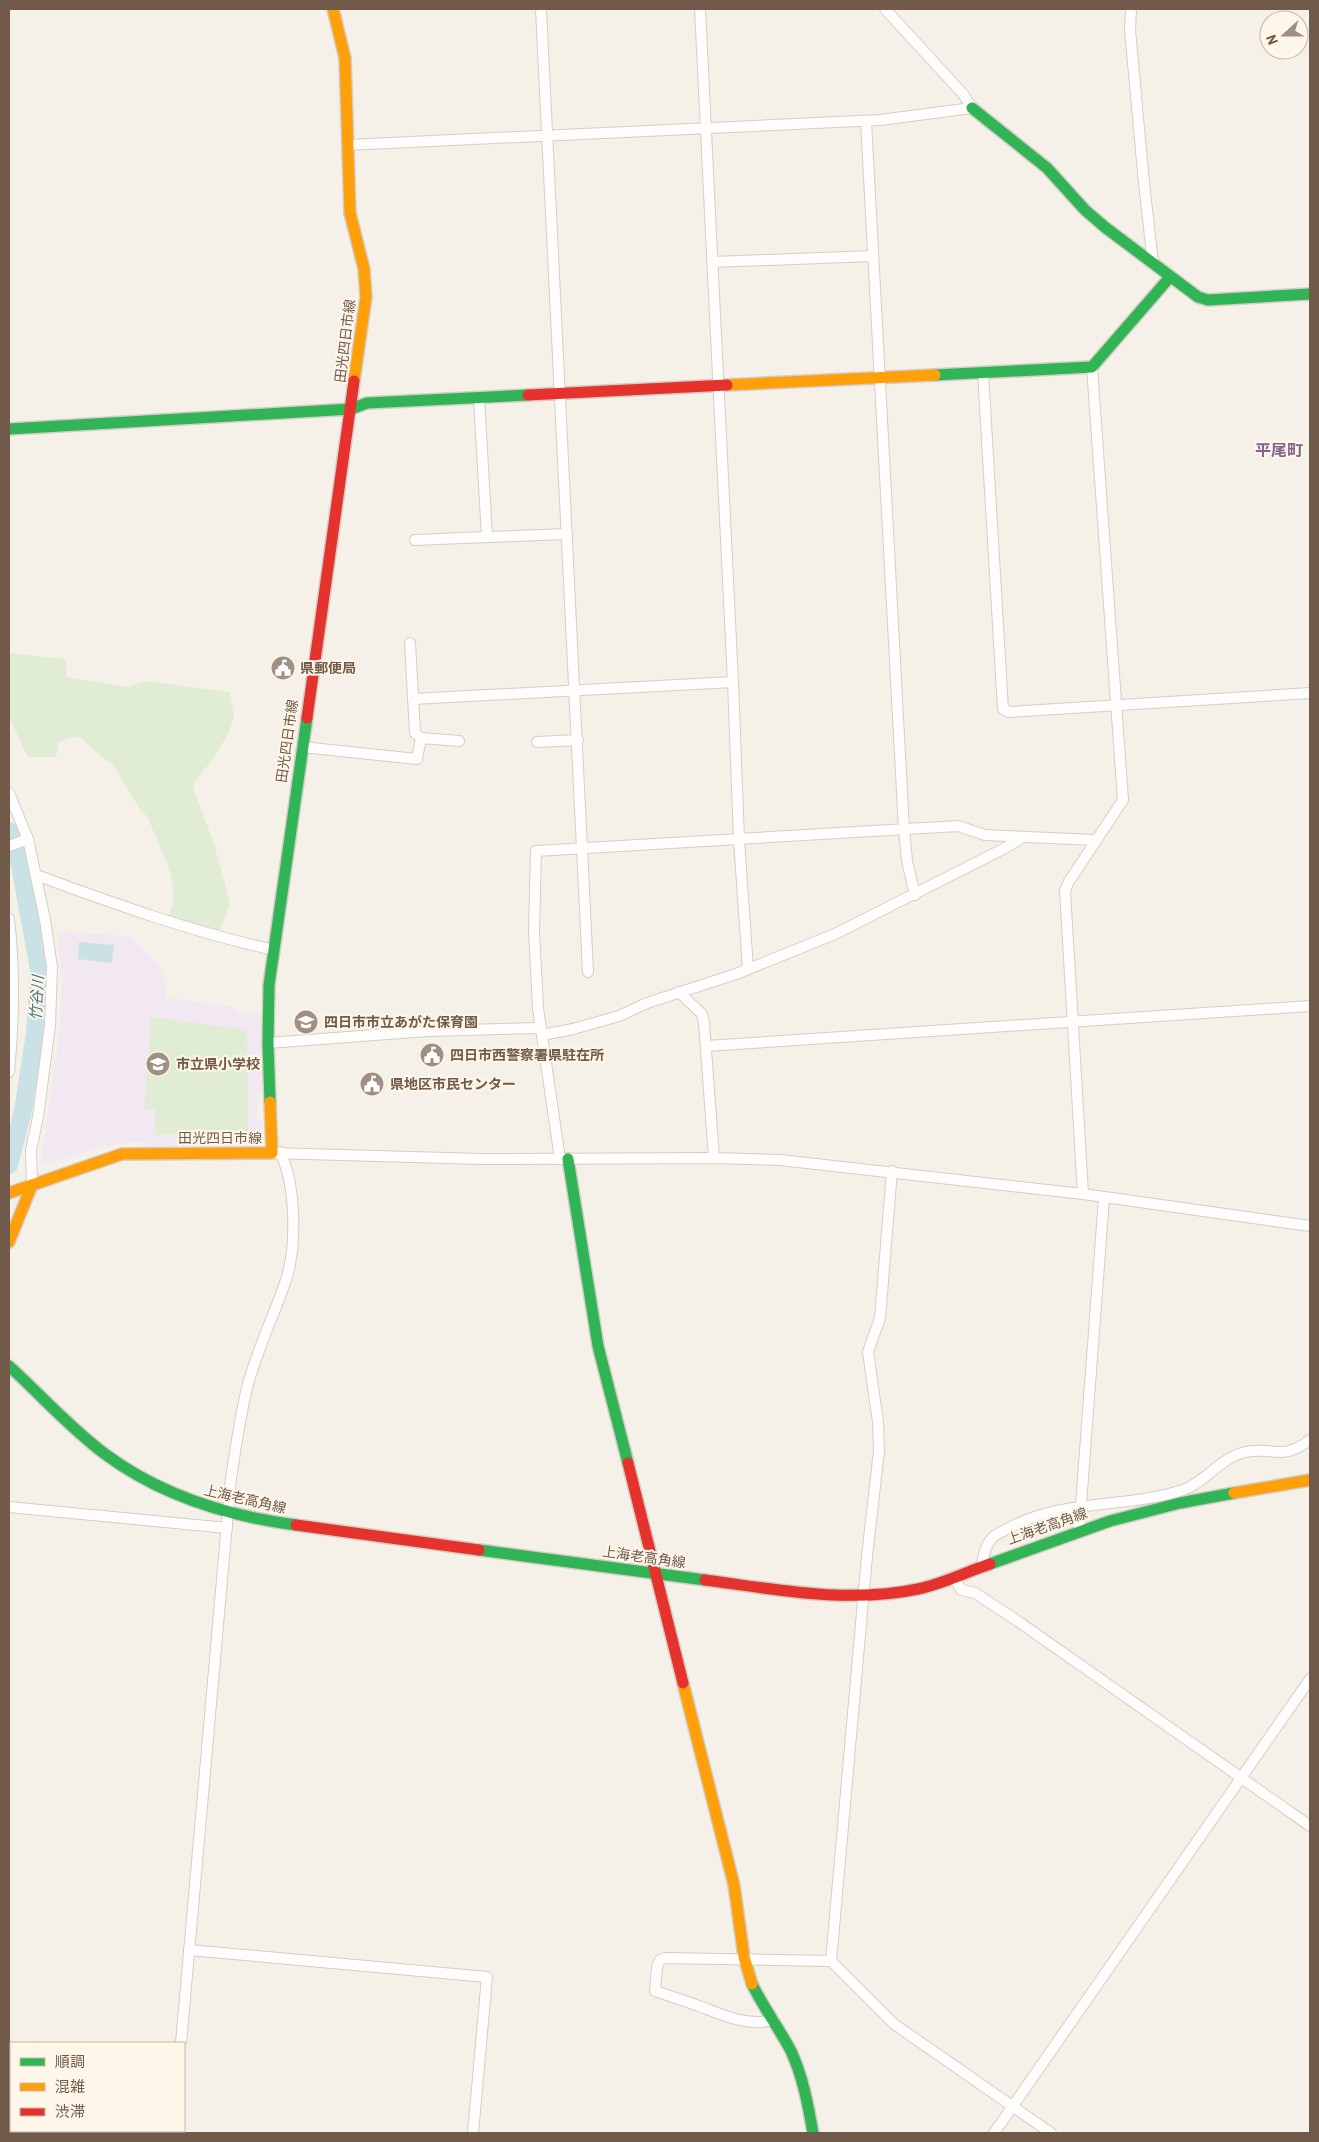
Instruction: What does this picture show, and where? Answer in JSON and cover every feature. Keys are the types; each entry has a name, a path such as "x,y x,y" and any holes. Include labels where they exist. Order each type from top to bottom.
{"main road":[{"name":"田光四日市線","path":"9,1193 122,1154 276,1153 268,1043 269,985 366,296 364,269 350,213 345,58 333,9"},
{"path":"972,108 1047,168 1084,210 1187,290 1208,300 1310,294"},
{"path":"9,429 351,409 367,403 1092,368 1170,277"},
{"path":"564,1159 598,1346 734,1885 740,1916 744,1961 758,1996 774,2020 796,2063 810,2114 813,2133"},
{"path":"9,1242 28,1186"},
{"name":"上海老高角線","path":"9,1366 79,1432 120,1465 160,1488 184,1499 229,1512 289,1524 815,1595 864,1595 918,1589 1110,1520 1180,1504 1310,1480"}],"street":[{"path":"541,9 588,972"},
{"path":"700,9 739,840 748,969"},
{"path":"347,145 866,121 972,108 963,94 886,9"},
{"path":"1131,9 1130,30 1153,263"},
{"path":"866,121 904,829 907,861 915,895"},
{"path":"712,262 874,256"},
{"path":"1083,1194 1065,891 1095,840 1123,800 1092,368"},
{"path":"983,373 1003,708 1009,712 1310,694"},
{"path":"480,398 487,537"},
{"path":"415,540 567,534"},
{"path":"410,643 415,734 421,738 459,741"},
{"path":"413,699 733,682"},
{"path":"302,747 417,759 421,738"},
{"path":"537,742 578,740"},
{"path":"9,793 36,875 52,967 50,1025 38,1117 31,1150 28,1186"},
{"path":"564,1159 541,1031 534,932 536,851 958,826 985,835 1095,840"},
{"path":"268,1043 420,1032 573,1029 619,1016 679,992 748,969 835,934 915,895 1005,848 1024,836"},
{"path":"9,846 25,840"},
{"path":"36,875 136,912 222,939 274,950"},
{"path":"9,918 14,959 9,1072"},
{"path":"679,992 702,1014 714,1158"},
{"path":"706,1046 1310,1006"},
{"path":"276,1153 480,1159 714,1158 780,1160 892,1171 1083,1194 1310,1226"},
{"path":"181,2042 227,1528 237,1438 248,1384 260,1344 288,1269 293,1200 286,1164 276,1153"},
{"path":"831,1961 879,1451 878,1422 868,1352 880,1318 892,1171"},
{"path":"1079,1531 1104,1198"},
{"path":"982,1566 984,1552 992,1538 1006,1529 1041,1516 1080,1507 1128,1502 1184,1490 1196,1484 1225,1461 1244,1452 1286,1453 1299,1449 1310,1440"},
{"path":"9,1508 227,1528"},
{"path":"954,1577 961,1590 975,1593 1020,1622 1310,1826"},
{"path":"994,2133 1310,1679"},
{"path":"190,1950 487,1977 473,2133"},
{"path":"774,2020 765,2023 748,2022 722,2016 655,1991 657,1967 660,1960 665,1958 744,1961 831,1961 894,2024 1051,2133"}],"shaded area":[{"name":"市立県小学校","path":"57,931 130,936 164,971 166,997 232,1007 236,1012 260,1013 262,1090 257,1094 257,1118 263,1124 262,1144 146,1147 145,1141 115,1144 40,1165 59,1037 62,983"}],"green space":[{"path":"9,653 66,659 66,677 129,687 145,681 230,692 234,717 229,732 213,759 194,782 194,790 215,847 230,904 218,935 168,916 172,905 173,891 169,869 147,816 141,811 114,766 81,738 74,737 59,742 56,757 28,757 9,717"},
{"path":"151,1017 247,1030 248,1132 155,1135 155,1109 144,1111"}],"water":[{"path":"79,942 114,945 112,963 78,959"}],"waterway":[{"name":"竹谷川","path":"9,831 20,866 39,970 35,1033 23,1111 9,1165"}],"traffic: fast":[{"path":"972,108 1047,168 1085,210 1106,228 1198,297 1208,300 1310,294"},
{"path":"935,375 1092,367 1170,277"},
{"path":"9,429 351,409 367,403 528,395"},
{"path":"270,1102 269,985 307,718"},
{"path":"568,1159 598,1346 628,1463"},
{"path":"9,1366 92,1444 148,1481 172,1492 220,1509 245,1516 296,1525"},
{"path":"990,1564 1110,1521 1180,1503 1234,1493"},
{"path":"479,1550 705,1580"},
{"path":"752,1984 791,2051 805,2091 813,2133"}],"traffic: slow":[{"path":"333,9 345,58 350,213 364,269 366,297 354,381"},
{"path":"727,385 935,375"},
{"path":"9,1193 122,1154 272,1153 270,1102"},
{"path":"9,1242 32,1185"},
{"path":"1234,1493 1310,1480"},
{"path":"683,1683 734,1885 744,1957 752,1984"}],"traffic: jam":[{"path":"307,718 354,381"},
{"path":"528,395 727,385"},
{"path":"628,1463 683,1683"},
{"path":"296,1525 479,1550"},
{"path":"705,1580 811,1594 865,1595 927,1587 990,1564"}],"place":[{"name":"県郵便局","path":"283,668"},
{"name":"四日市市立あがた保育園","path":"306,1022"},
{"name":"四日市西警察署県駐在所","path":"432,1055"},
{"name":"市立県小学校","path":"158,1064"},
{"name":"県地区市民センター","path":"372,1084"}],"district":[{"name":"平尾町","path":"1279,450"}]}
